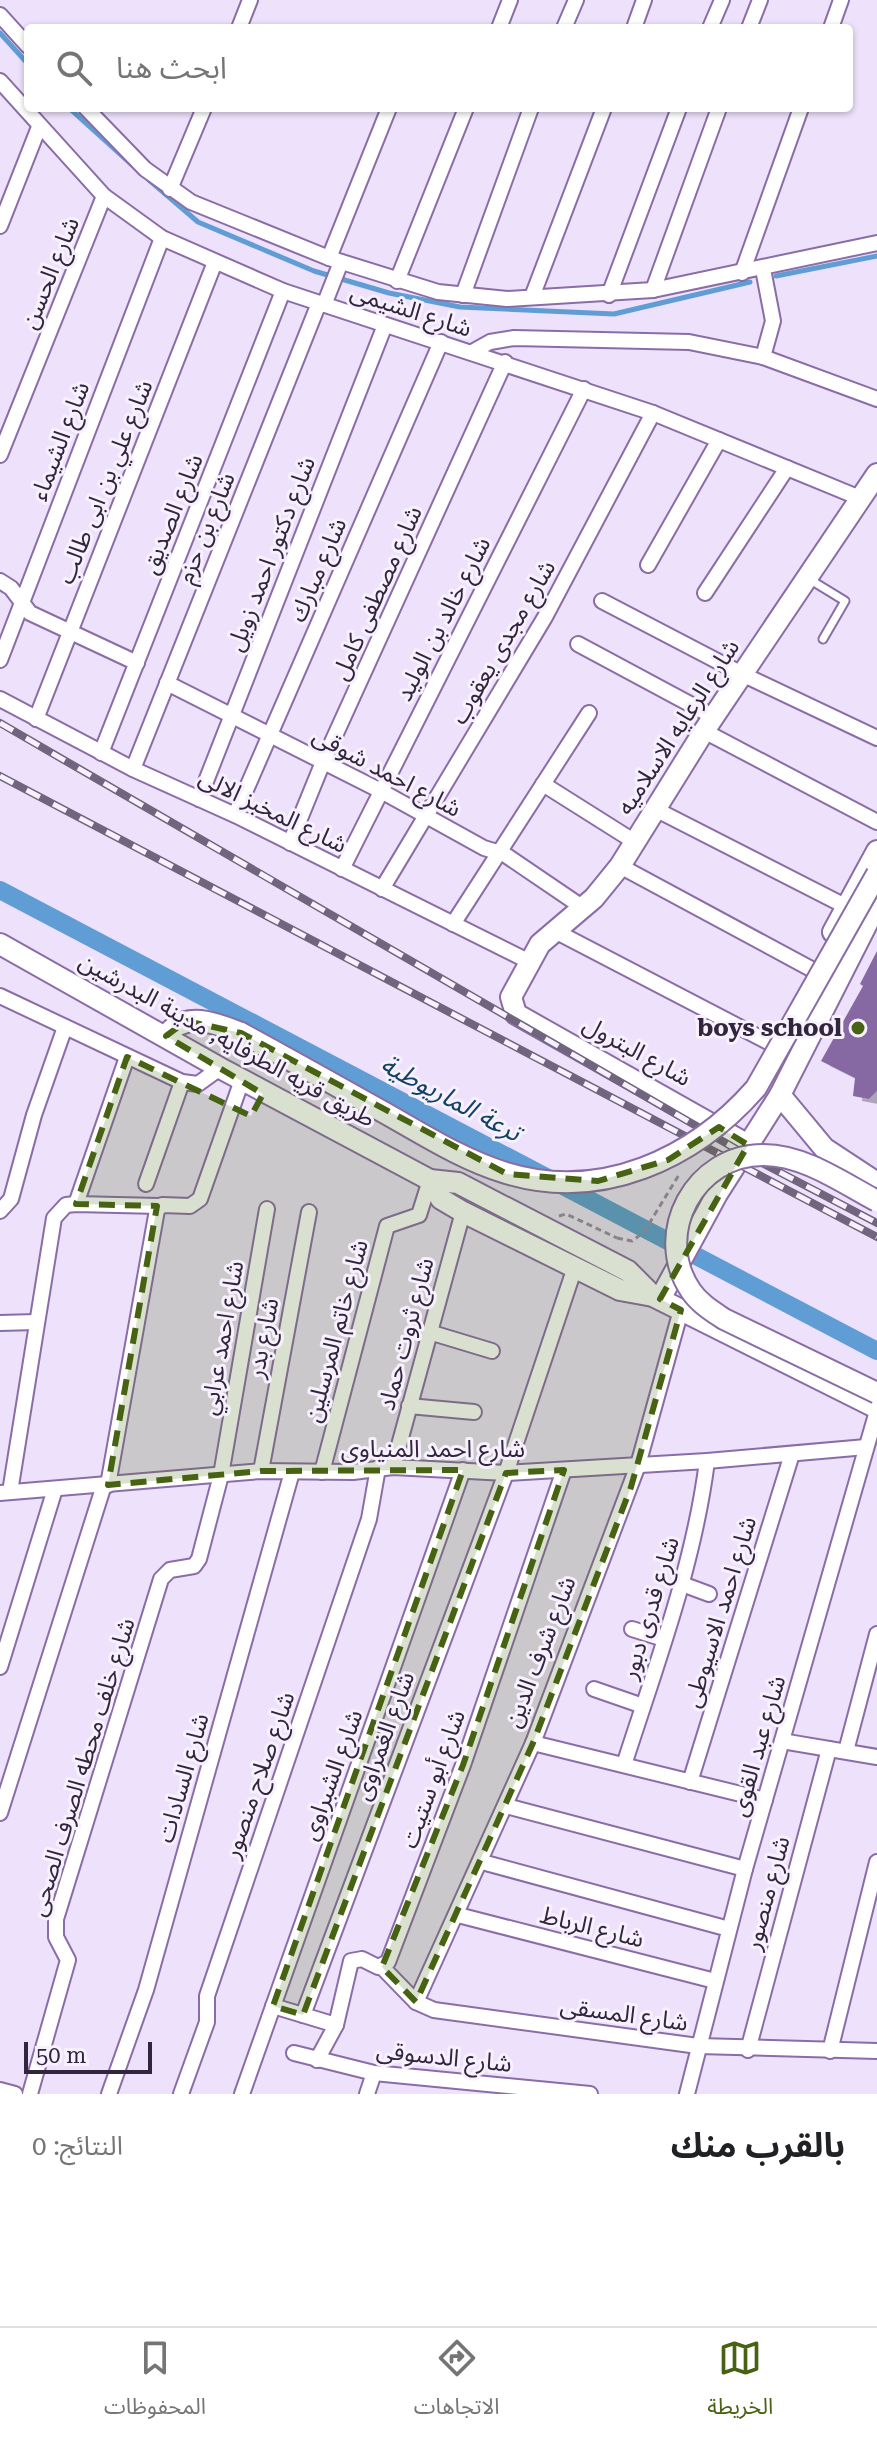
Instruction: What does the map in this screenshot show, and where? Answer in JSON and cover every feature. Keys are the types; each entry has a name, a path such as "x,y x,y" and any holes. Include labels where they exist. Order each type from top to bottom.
{"main road":[{"name":"شارع الرعايه الاسلاميه","path":"511,997 528,961 553,930 605,887 620,866 742,674 871,487"},
{"path":"727,1132 877,851"},
{"path":"166,1036 173,1026 186,1021 215,1023 241,1033 436,1141 507,1174 570,1182 598,1181 635,1172 694,1145 737,1110 756,1088 877,874"},
{"path":"657,1297 780,1095 877,904"},
{"name":"طريق قريه الطرفايه, مدينة البدرشين","path":"0,944 220,1068 430,1180 451,1180 485,1197 628,1271 657,1297 877,1410"},
{"name":"شارع البترول","path":"511,997 516,1014 748,1145"},
{"path":"780,1095 824,1148 877,1183"},
{"path":"877,1201 792,1160 766,1155 746,1156 728,1162 696,1185 678,1220 675,1239 682,1277 705,1306 724,1319 877,1393"},
{"name":"طريق قريه الطرفايه, مدينة البدرشين","path":"430,1180 441,1199 463,1212 628,1293 657,1297"}],"street":[{"path":"241,24 250,0"},
{"path":"501,24 510,0"},
{"path":"566,24 576,0"},
{"path":"635,24 644,0"},
{"path":"712,24 722,0"},
{"path":"751,24 760,0"},
{"path":"832,24 841,0"},
{"path":"0,15 24,42"},
{"name":"شارع الشيمى","path":"0,81 24,109"},
{"name":"شارع الشيمى","path":"26,112 104,196 162,238 215,262 283,291 653,413 787,468 871,487"},
{"name":"شارع الشيمى","path":"90,112 134,158 170,189 212,213 397,281 463,295 609,295 653,290 877,243"},
{"path":"170,189 202,112"},
{"name":"شارع بن حزم","path":"133,769 322,304 388,112"},
{"path":"397,281 464,112"},
{"path":"463,295 530,112"},
{"path":"532,297 602,112"},
{"path":"609,295 678,112"},
{"path":"653,290 718,112"},
{"path":"742,273 800,112"},
{"path":"0,226 39,127"},
{"name":"شارع الحسن","path":"0,455 104,196"},
{"name":"شارع الشيماء","path":"0,660 162,238"},
{"name":"شارع علي بن ابى طالب","path":"36,719 215,262"},
{"path":"763,269 773,321 763,357"},
{"name":"شارع الصديق","path":"101,753 283,291"},
{"name":"شارع دكتور احمد زويل","path":"199,799 385,325"},
{"path":"472,352 490,342 514,338 689,342 763,357 877,399"},
{"name":"شارع مبارك","path":"235,815 441,342"},
{"name":"شارع مصطفى كامل","path":"290,843 323,762 505,362"},
{"name":"شارع خالد بن الوليد","path":"342,869 584,389"},
{"name":"شارع مجدى يعقوب","path":"382,889 545,617 653,413"},
{"path":"648,565 719,440"},
{"path":"705,593 787,468"},
{"path":"0,581 11,588 20,604 30,613 137,663"},
{"path":"602,601 742,674 877,738"},
{"path":"578,644 877,822"},
{"name":"شارع احمد شوقى","path":"167,683 381,791 484,848 497,851 582,907"},
{"name":"شارع المخبز الالى","path":"0,699 133,769 235,815 528,961"},
{"path":"453,924 497,851 589,713"},
{"path":"543,784 635,842"},
{"path":"655,809 847,907"},
{"path":"620,866 813,970"},
{"path":"553,930 774,1045"},
{"path":"2,1002 65,1027 182,1082 198,1084 209,1080 220,1068"},
{"path":"0,1211 11,1199 34,1115 65,1027"},
{"path":"76,1204 127,1057"},
{"path":"5,1492 54,1218 58,1210 76,1204 190,1206 200,1199 242,1080"},
{"path":"146,1184 182,1082"},
{"name":"شارع خاتم المرسلين","path":"322,1472 387,1226 419,1215 430,1180"},
{"path":"0,1813 106,1485 159,1206"},
{"name":"شارع احمد عرابي","path":"221,1475 267,1209"},
{"name":"شارع بدر","path":"261,1471 309,1212"},
{"name":"شارع ثروت حماد","path":"386,1468 409,1406 463,1212"},
{"name":"شارع الغمراوى","path":"303,2015 506,1473 575,1267"},
{"name":"شارع شرف الدين","path":"416,2002 482,1862 533,1743 638,1465 681,1310"},
{"path":"0,1323 36,1322"},
{"path":"429,1332 492,1351"},
{"path":"409,1406 474,1412"},
{"name":"شارع عبد القوى","path":"687,2094 745,1869 877,1410"},
{"name":"شارع احمد المنياوى","path":"5,1492 261,1471 322,1472 386,1468 506,1473 707,1461 866,1447"},
{"name":"شارع احمد الاسيوطى","path":"690,1782 792,1454"},
{"name":"شارع قدرى دبور","path":"624,1765 682,1584 699,1516 707,1461"},
{"name":"شارع صلاح منصور","path":"181,2094 207,2022 207,1996 386,1468"},
{"name":"شارع الشبراوى","path":"242,2094 463,1470"},
{"name":"شارع أبو ستيت","path":"382,1967 388,1962 463,1765 564,1470"},
{"name":"شارع السادات","path":"109,2094 146,1990 292,1472"},
{"name":"شارع خلف محطه الصرف الصحى","path":"30,2094 68,1960 56,1937 56,1919 161,1579 170,1570 198,1563 221,1475"},
{"path":"0,1667 55,1489"},
{"path":"682,1584 709,1594"},
{"path":"632,1629 664,1639"},
{"path":"846,1751 877,1634"},
{"path":"594,1689 643,1706"},
{"path":"782,1741 877,1757"},
{"path":"533,1743 765,1800"},
{"name":"شارع منصور","path":"748,2050 829,1749"},
{"path":"506,1806 745,1869"},
{"path":"482,1862 729,1929"},
{"path":"830,2051 877,1862"},
{"name":"شارع الرباط","path":"458,1915 715,1981"},
{"path":"317,2060 336,2025 351,1961 356,1958 382,1967 416,2002"},
{"name":"شارع المسقى","path":"416,2002 434,2010 698,2046 748,2050 877,2051"},
{"path":"273,2006 336,2025"},
{"name":"شارع الدسوقى","path":"294,2053 374,2073 590,2094"},
{"path":"367,2094 374,2073"},
{"path":"0,2090 15,2094"}],"lane":[{"path":"807,577 845,601 823,639"}],"highlighted area":[{"path":"186,1021 241,1033 507,1174 598,1181 668,1160 719,1127 748,1145 660,1299 681,1310 631,1487 533,1743 416,2002 382,1967 463,1765 564,1470 506,1473 303,2015 273,2006 463,1470 261,1471 108,1485 157,1206 76,1204 127,1057 251,1116 263,1094 166,1036"}],"building":[{"name":"boys school","path":"877,951 877,1091 869,1099 853,1096 855,1078 821,1061 863,986 860,984"}],"waterway":[{"path":"0,33 24,60"},
{"path":"73,112 132,165"},
{"path":"149,180 198,222 314,271 389,293 460,307 614,314 750,282"},
{"path":"776,276 877,256"},
{"name":"ترعة الماريوطية","path":"0,890 877,1351"}],"railway":[{"path":"0,723 743,1153 877,1223"},
{"path":"0,776 877,1237"}],"place":[{"name":"boys school","path":"858,1028"}]}
